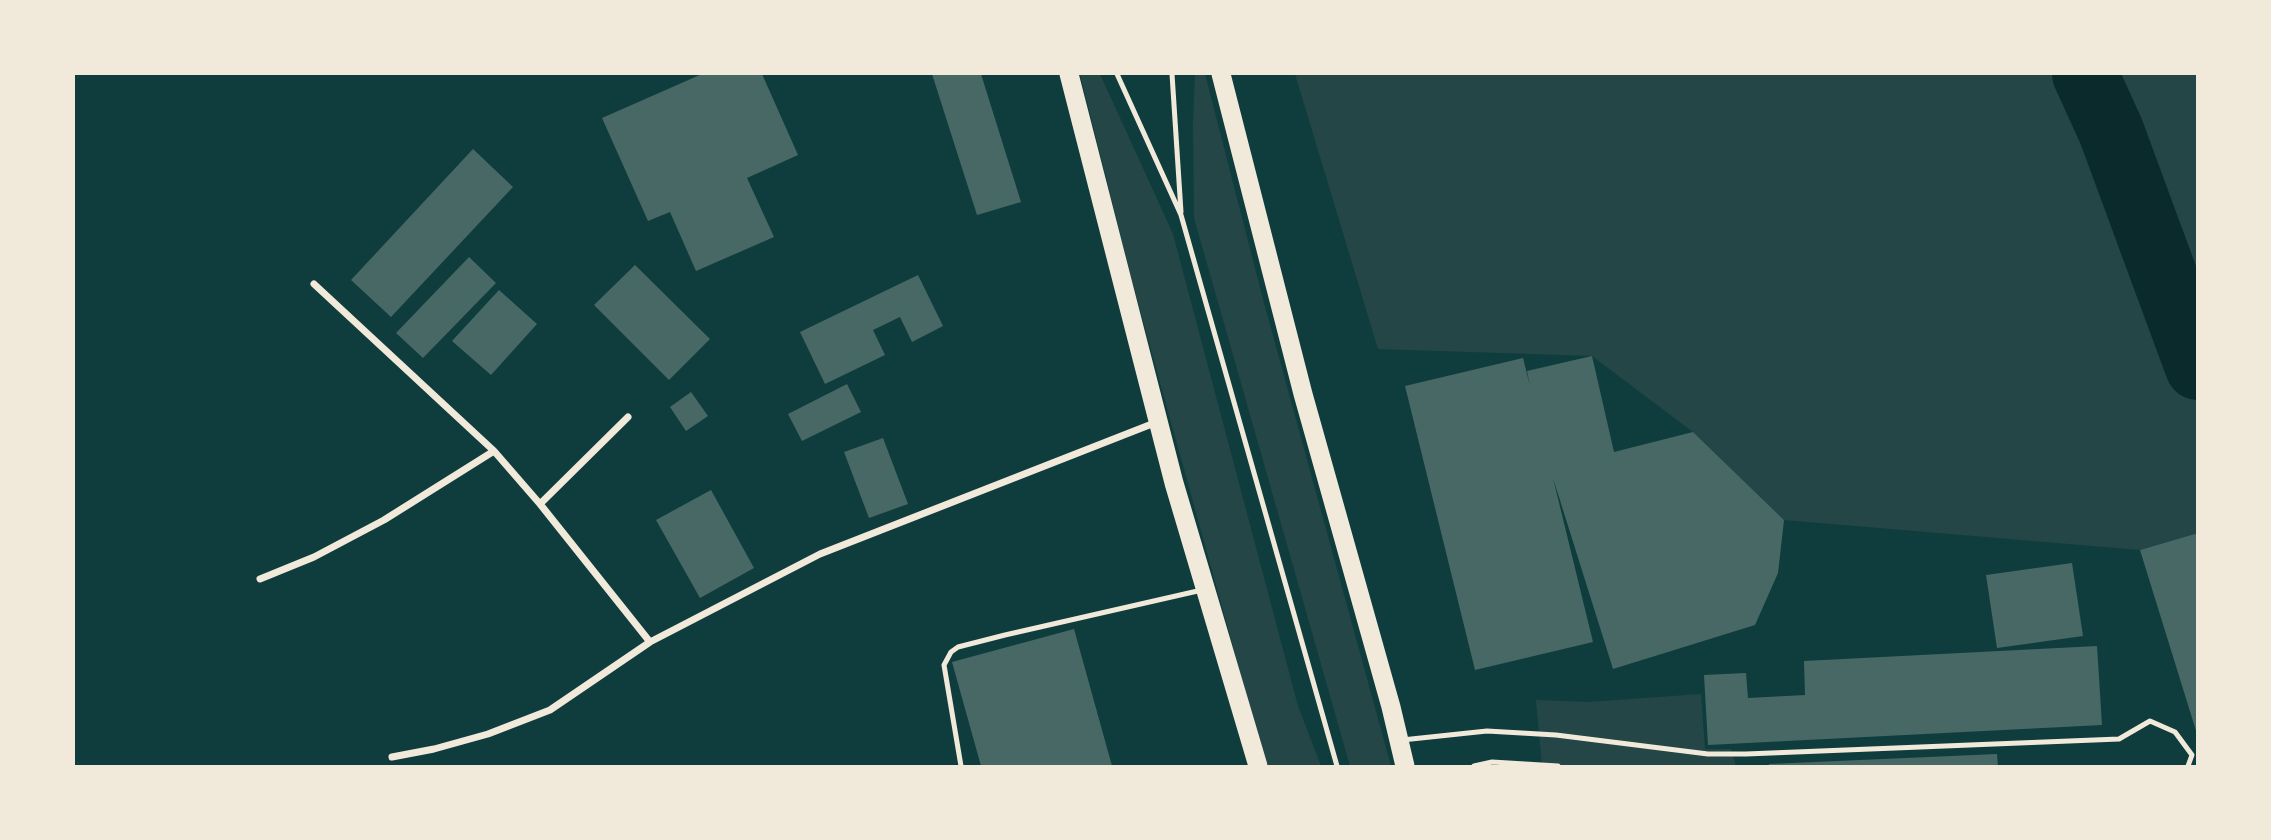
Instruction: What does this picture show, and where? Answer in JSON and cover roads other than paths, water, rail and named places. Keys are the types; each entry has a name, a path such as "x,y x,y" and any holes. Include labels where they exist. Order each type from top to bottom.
{"highway":[{"path":"1069,74 1158,421 1258,766"},
{"path":"1221,74 1303,394 1405,766"}],"street":[{"path":"314,284 494,451 540,504 650,642"},
{"path":"540,504 628,417"},
{"path":"392,757 434,750 488,734 550,710 650,642 820,554 1158,421"},
{"path":"260,579 314,557 384,520 494,451"}],"lane":[{"path":"1117,74 1181,215 1337,766"},
{"path":"1172,74 1181,215"},
{"path":"961,766 944,665 951,652 958,647 1005,635 1206,590"},
{"path":"1399,741 1487,732 1556,735 1708,754 1746,754 2119,739 2150,721 2175,732 2192,755 2188,766"},
{"path":"1474,766 1492,762 1558,766"}],"waterway":[{"path":"2085,74 2111,131 2198,367"}]}
